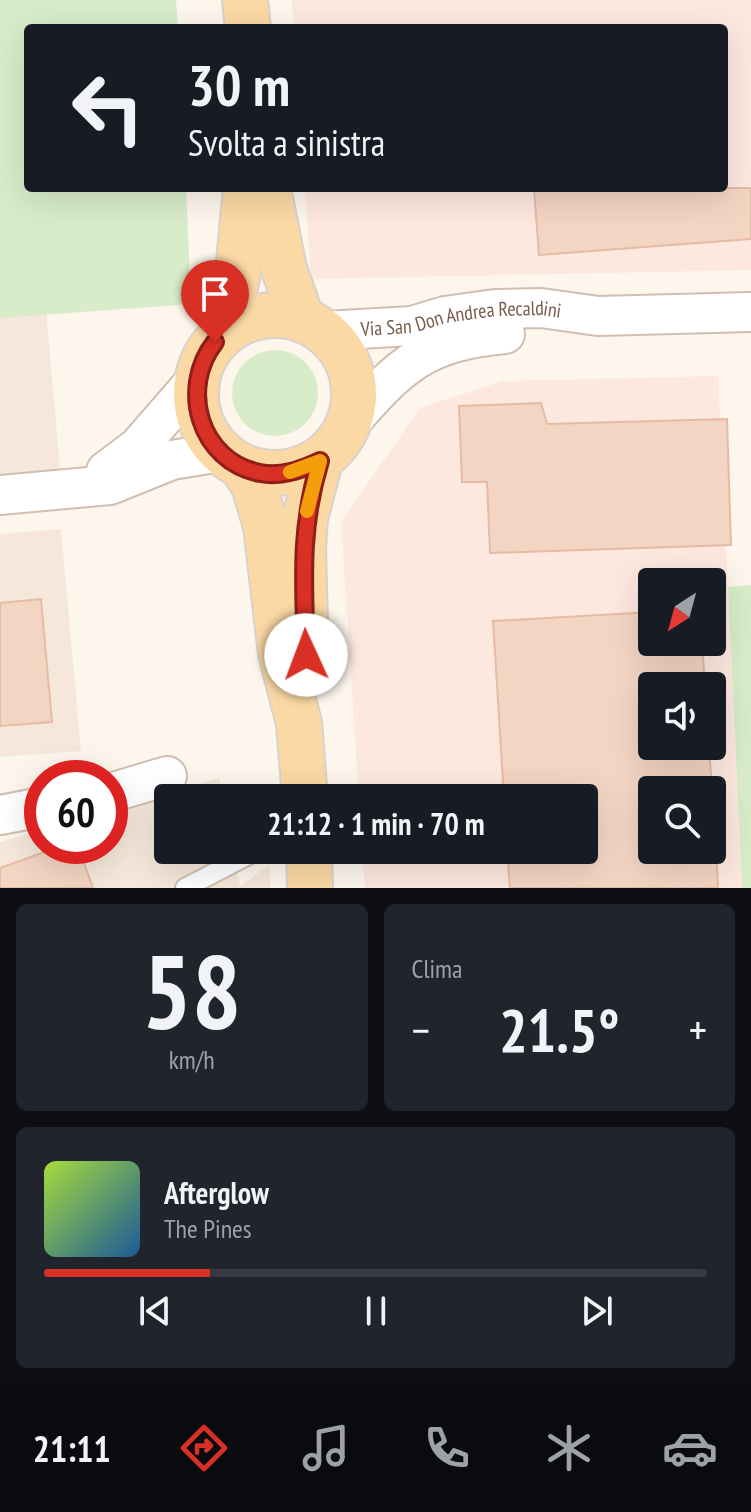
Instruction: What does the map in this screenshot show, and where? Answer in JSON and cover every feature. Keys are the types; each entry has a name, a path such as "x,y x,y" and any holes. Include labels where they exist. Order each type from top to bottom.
{"main road":[{"path":"245,0 248,24"},
{"path":"225,332 238,273 246,192"},
{"path":"231,460 261,473 282,474 301,470 320,461 342,438 354,408 352,373 341,350 313,326 284,269 269,192"},
{"path":"304,784 299,723 281,654 262,505 254,485 208,437 196,399 197,379 207,353 225,332 239,323 270,315 313,326"},
{"path":"299,723 306,655 305,518 320,461"},
{"path":"309,864 310,888"}],"street":[{"name":"Via San Don Andrea Recaldini","path":"313,326 412,326 445,316 495,309 541,308 598,316 751,312"},
{"name":"Via San Don Andrea Recaldini","path":"349,424 386,381 441,346 481,335 547,329 598,316"},
{"path":"0,495 77,489 88,485 138,447 197,379"},
{"path":"88,485 110,485 172,460 231,460"},
{"path":"128,788 167,776"},
{"path":"0,815 24,810"}],"lane":[{"path":"185,888 231,864"}],"shaded area":[{"path":"292,0 751,0 751,270 311,279 305,192 728,192 728,24 294,24"},
{"path":"46,310 60,469 0,474 0,314"},
{"path":"718,376 742,888 365,888 363,864 598,864 598,784 358,784 341,522 420,408 503,381"},
{"path":"61,529 81,751 0,757 0,534"},
{"path":"219,778 220,784 199,784"},
{"path":"154,797 154,864 236,864 240,886 269,865 271,888 0,888 0,842 24,835 24,864 128,864 128,805"}],"green space":[{"path":"0,0 176,0 178,24 24,24 24,192 186,192 191,304 0,318"},
{"path":"267,350 283,350 306,362 315,376 318,393 315,410 306,424 283,436 267,436 251,429 239,417 232,401 232,385 239,369 251,357"},
{"path":"751,585 751,888 742,888 728,587"}],"building":[{"path":"728,188 751,188 751,239 539,255 534,192 728,192"},
{"path":"541,403 547,424 727,419 731,545 490,553 487,482 462,482 459,406"},
{"path":"41,599 52,722 0,726 0,603"},
{"path":"638,613 638,656 703,656 704,672 638,672 638,760 710,760 711,776 638,776 638,864 717,864 718,888 510,888 508,864 598,864 598,784 503,784 493,621"},
{"path":"24,859 24,864 84,864 93,888 0,888 0,868"}],"slow traffic":[{"path":"290,472 320,461 307,511"}],"route":[{"path":"215,342 201,365 196,399 208,437 221,452 242,467 261,473 282,474 320,461 305,518 306,655"}]}
